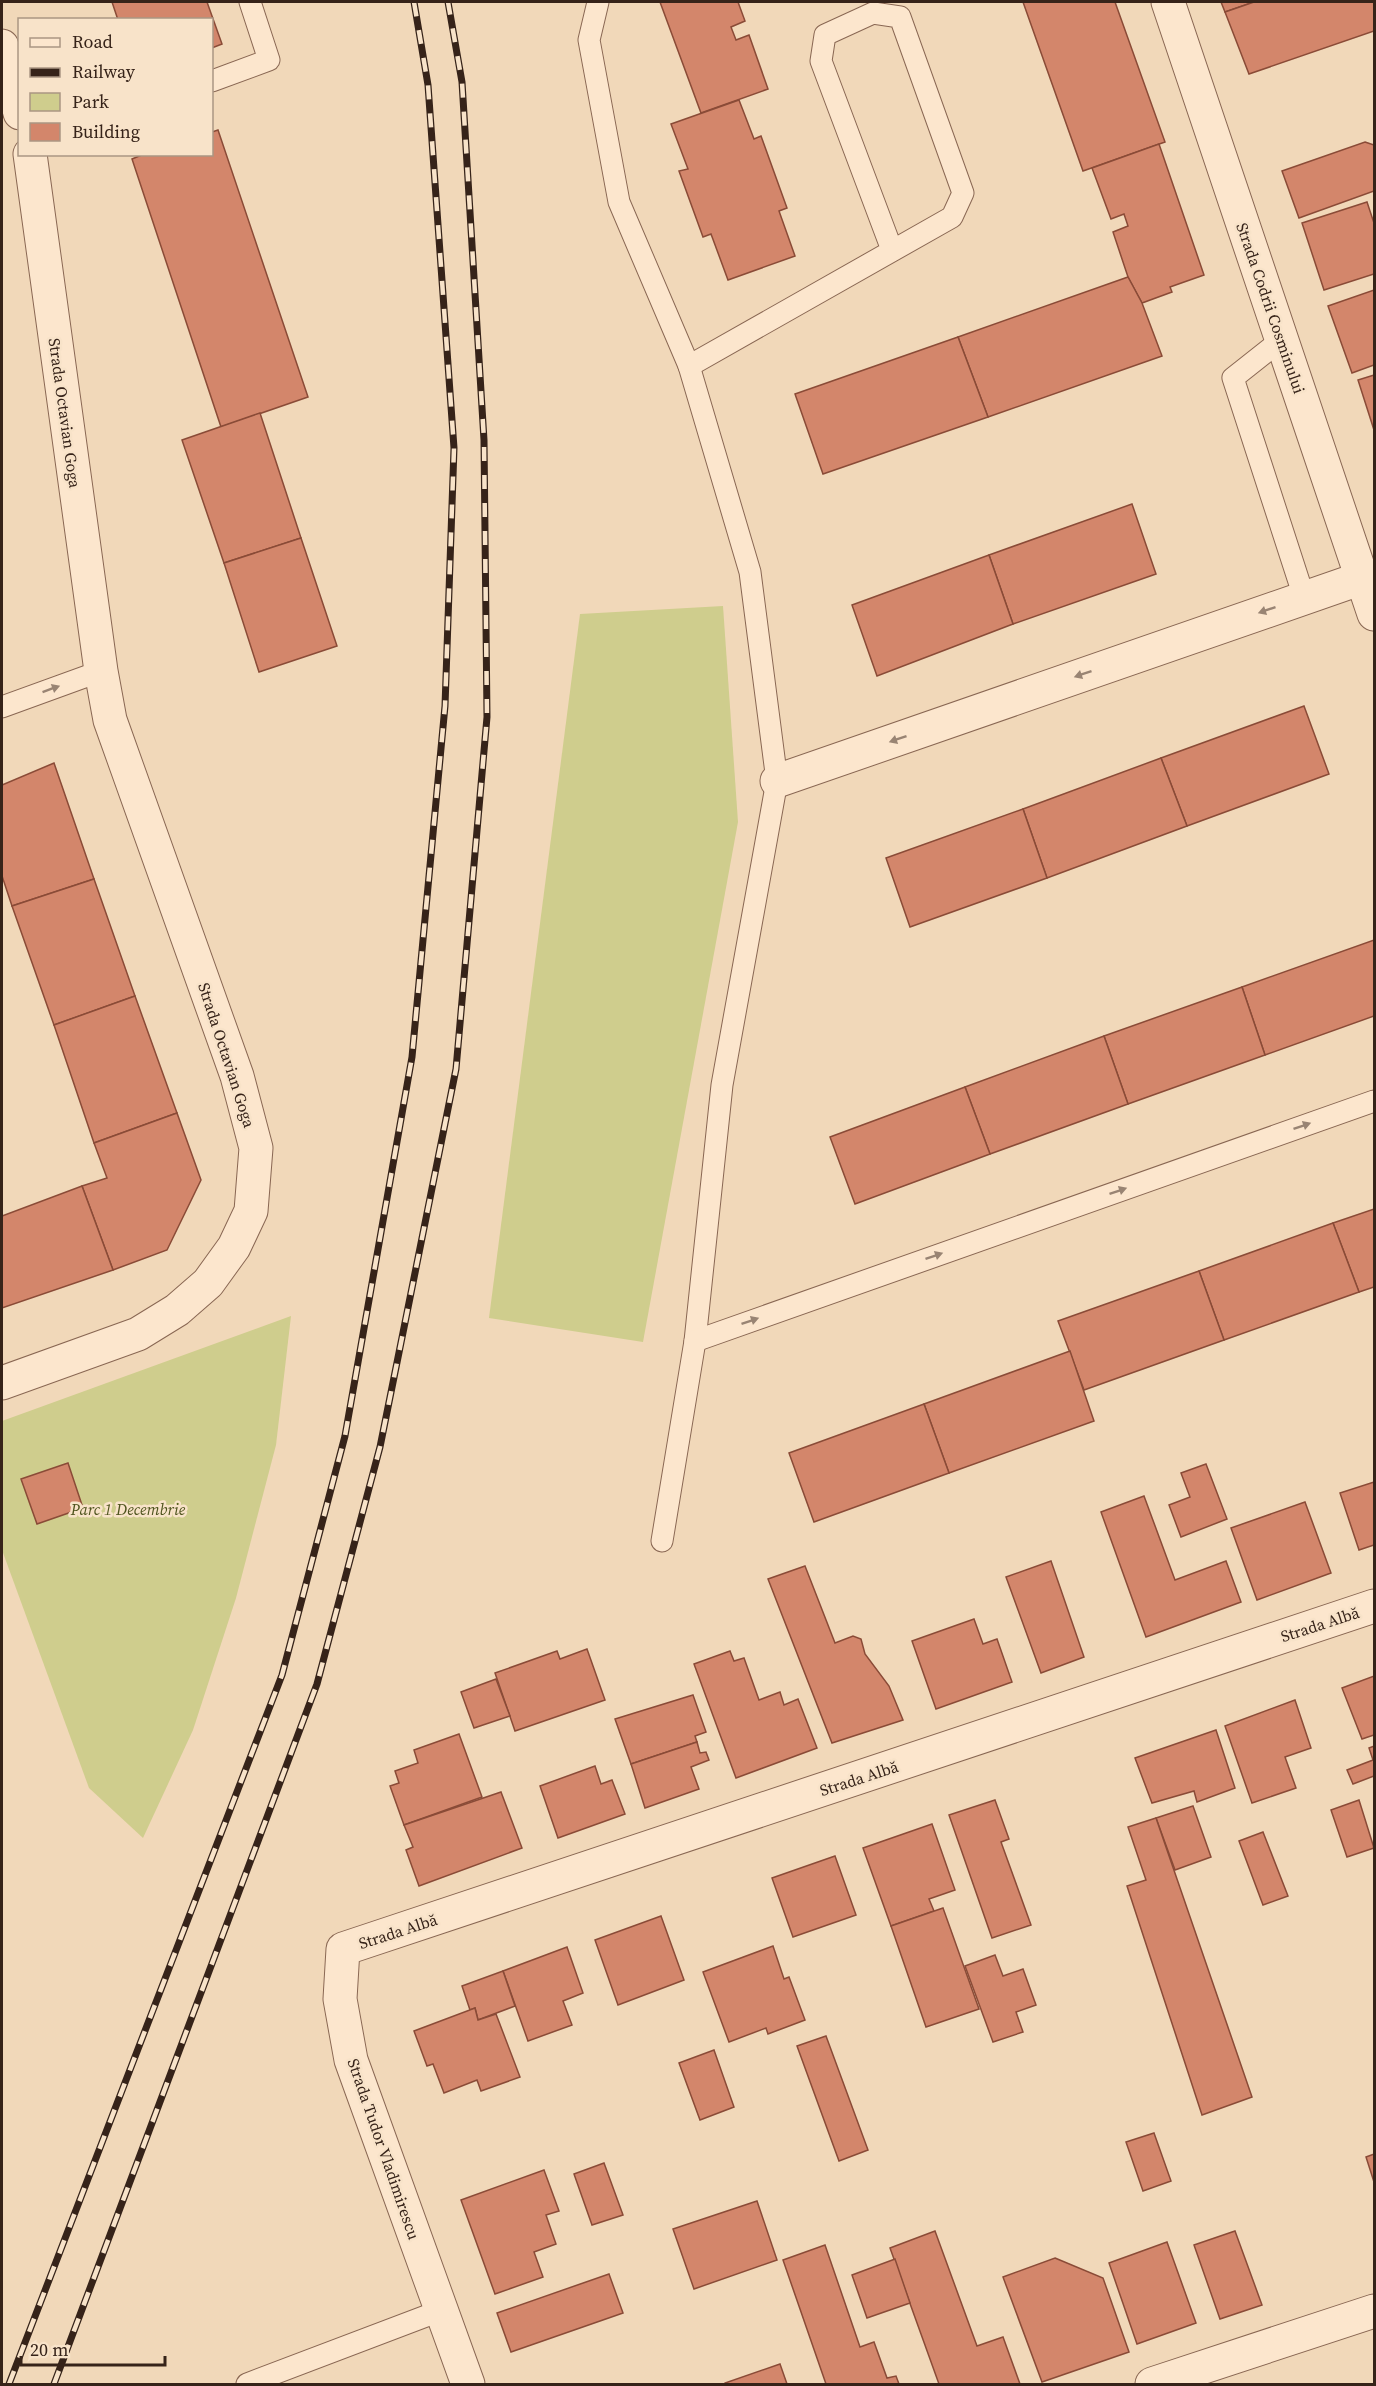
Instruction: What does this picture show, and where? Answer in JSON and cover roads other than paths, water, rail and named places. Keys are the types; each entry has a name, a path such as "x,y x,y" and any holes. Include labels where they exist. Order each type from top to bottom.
{"street":[{"name":"Strada Codrii Cosminului","path":"1168,2 1374,615"},
{"path":"2,46 18,106"},
{"path":"2,158 18,153"},
{"name":"Strada Octavian Goga","path":"2,1383 138,1334 177,1310 208,1283 234,1248 251,1211 255,1148 237,1076 110,720 101,671 30,156"},
{"path":"777,781 1362,578"},
{"name":"Strada Albă","path":"343,1949 1374,1606"},
{"name":"Strada Tudor Vladimirescu","path":"343,1949 340,1999 351,2060 468,2385"},
{"path":"1152,2385 1374,2311"}],"lane":[{"path":"213,81 269,60 250,2"},
{"path":"598,2 589,40 619,202 689,366 750,572 777,781 722,1085 695,1341 662,1541"},
{"path":"689,366 952,217 963,193 900,17 873,13 825,36 821,61 892,250"},
{"path":"1281,340 1233,378 1304,597"},
{"path":"2,707 101,671"},
{"path":"695,1341 1374,1101"},
{"path":"247,2385 442,2310"}],"railway":[{"path":"9,2384 282,1675 345,1436 412,1057 445,706 454,448 428,85 414,2"},
{"path":"54,2384 317,1684 380,1447 456,1069 487,717 484,440 462,82 448,2"}],"park label":[{"name":"Parc 1 Decembrie","path":"128,1509"}]}
